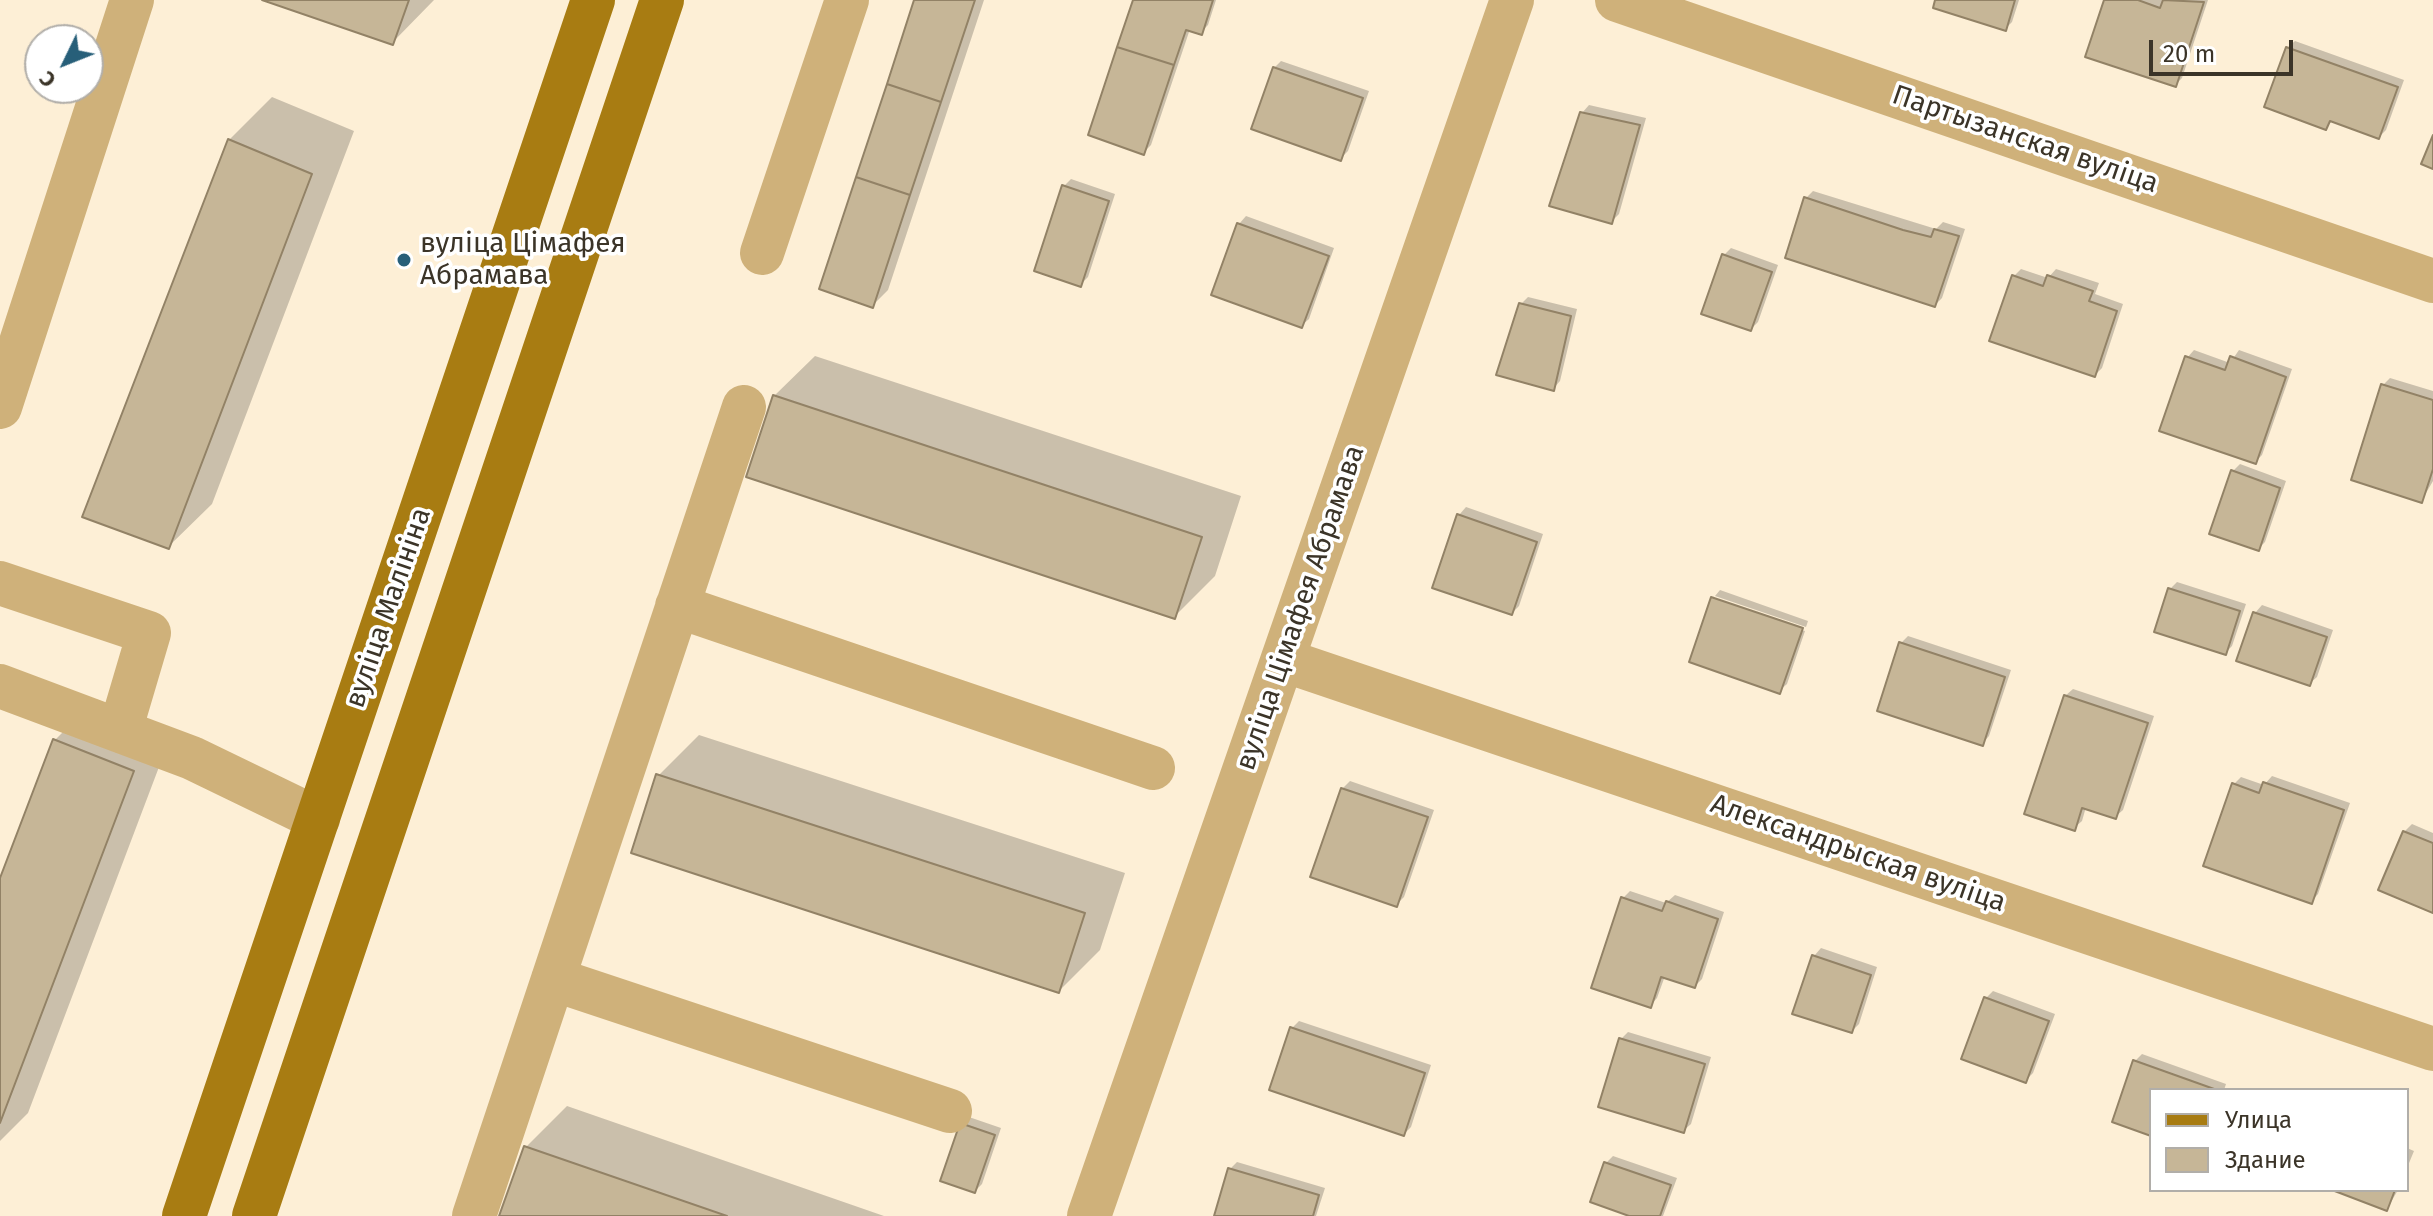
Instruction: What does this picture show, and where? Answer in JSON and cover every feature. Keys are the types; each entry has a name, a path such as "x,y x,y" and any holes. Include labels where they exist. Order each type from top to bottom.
{"main road":[{"name":"вуліца Малініна","path":"184,1216 593,0"},
{"path":"254,1216 662,0"}],"street":[{"path":"0,407 132,0"},
{"path":"762,253 847,0"},
{"name":"вуліца Цімафея Абрамава","path":"1089,1216 1512,0"},
{"name":"Партызанская вуліца","path":"1617,0 2433,281"},
{"path":"474,1216 744,407"},
{"path":"0,583 149,633 120,731"},
{"path":"677,606 1153,768"},
{"name":"Александрыская вуліца","path":"1283,660 2433,1049"},
{"path":"0,686 192,758 318,819"},
{"path":"553,979 950,1111"}],"building":[{"path":"262,0 409,0 393,45"},
{"path":"914,0 975,0 941,102 887,84"},
{"path":"1133,0 1213,0 1202,35 1186,30 1174,65 1117,47"},
{"path":"1935,0 2015,0 2006,31 1933,8"},
{"path":"2104,0 2138,0 2160,8 2163,0 2204,2 2176,87 2085,57"},
{"path":"1117,47 1174,65 1144,155 1088,135"},
{"path":"2286,47 2398,87 2379,139 2330,121 2326,130 2264,107"},
{"path":"1273,67 1363,98 1341,161 1251,129"},
{"path":"887,84 941,102 910,195 856,177"},
{"path":"1580,112 1640,125 1612,224 1549,206"},
{"path":"2433,135 2433,169 2421,164"},
{"path":"228,139 312,174 169,549 82,517"},
{"path":"856,177 910,195 873,308 819,289"},
{"path":"1062,185 1109,201 1081,287 1034,271"},
{"path":"1804,197 1903,230 1931,237 1934,229 1959,236 1935,307 1785,258"},
{"path":"1237,223 1329,256 1302,328 1211,295"},
{"path":"1722,254 1772,272 1751,331 1701,314"},
{"path":"2012,275 2043,286 2047,275 2093,291 2089,301 2117,311 2095,377 1989,341"},
{"path":"1519,303 1571,316 1554,391 1496,375"},
{"path":"2185,356 2225,370 2230,356 2286,377 2256,464 2159,431"},
{"path":"2381,384 2433,400 2433,469 2422,503 2351,480"},
{"path":"773,395 1202,537 1175,619 746,477"},
{"path":"2231,470 2280,488 2259,551 2209,534"},
{"path":"1457,514 1537,542 1512,615 1432,588"},
{"path":"2168,588 2240,611 2226,655 2154,632"},
{"path":"1711,597 1803,628 1780,694 1689,662"},
{"path":"2253,612 2327,637 2310,686 2236,661"},
{"path":"1899,642 2005,677 1983,746 1877,711"},
{"path":"2064,695 2148,723 2116,819 2082,808 2075,831 2024,814"},
{"path":"53,739 134,771 0,1123 0,878"},
{"path":"656,774 1085,913 1059,993 631,853"},
{"path":"2263,782 2344,810 2312,904 2203,866 2232,783 2259,793"},
{"path":"1341,788 1428,817 1397,907 1310,877"},
{"path":"2403,831 2433,843 2433,913 2378,890"},
{"path":"1621,897 1662,911 1666,901 1718,919 1695,988 1661,977 1651,1008 1591,988"},
{"path":"1812,955 1871,975 1852,1033 1792,1014"},
{"path":"1984,997 2049,1021 2026,1083 1961,1059"},
{"path":"1290,1027 1425,1073 1404,1136 1269,1090"},
{"path":"1619,1038 1705,1064 1684,1133 1598,1107"},
{"path":"2133,1060 2211,1088 2149,1088 2149,1135 2112,1122"},
{"path":"960,1123 995,1135 975,1193 940,1181"},
{"path":"524,1146 727,1216 499,1216"},
{"path":"1604,1162 1671,1185 1660,1216 1629,1216 1590,1202"},
{"path":"1228,1168 1319,1195 1313,1216 1214,1216"},
{"path":"2337,1192 2394,1192 2387,1211"}],"place":[{"name":"вуліца Цімафея Абрамава","path":"404,260"}]}
